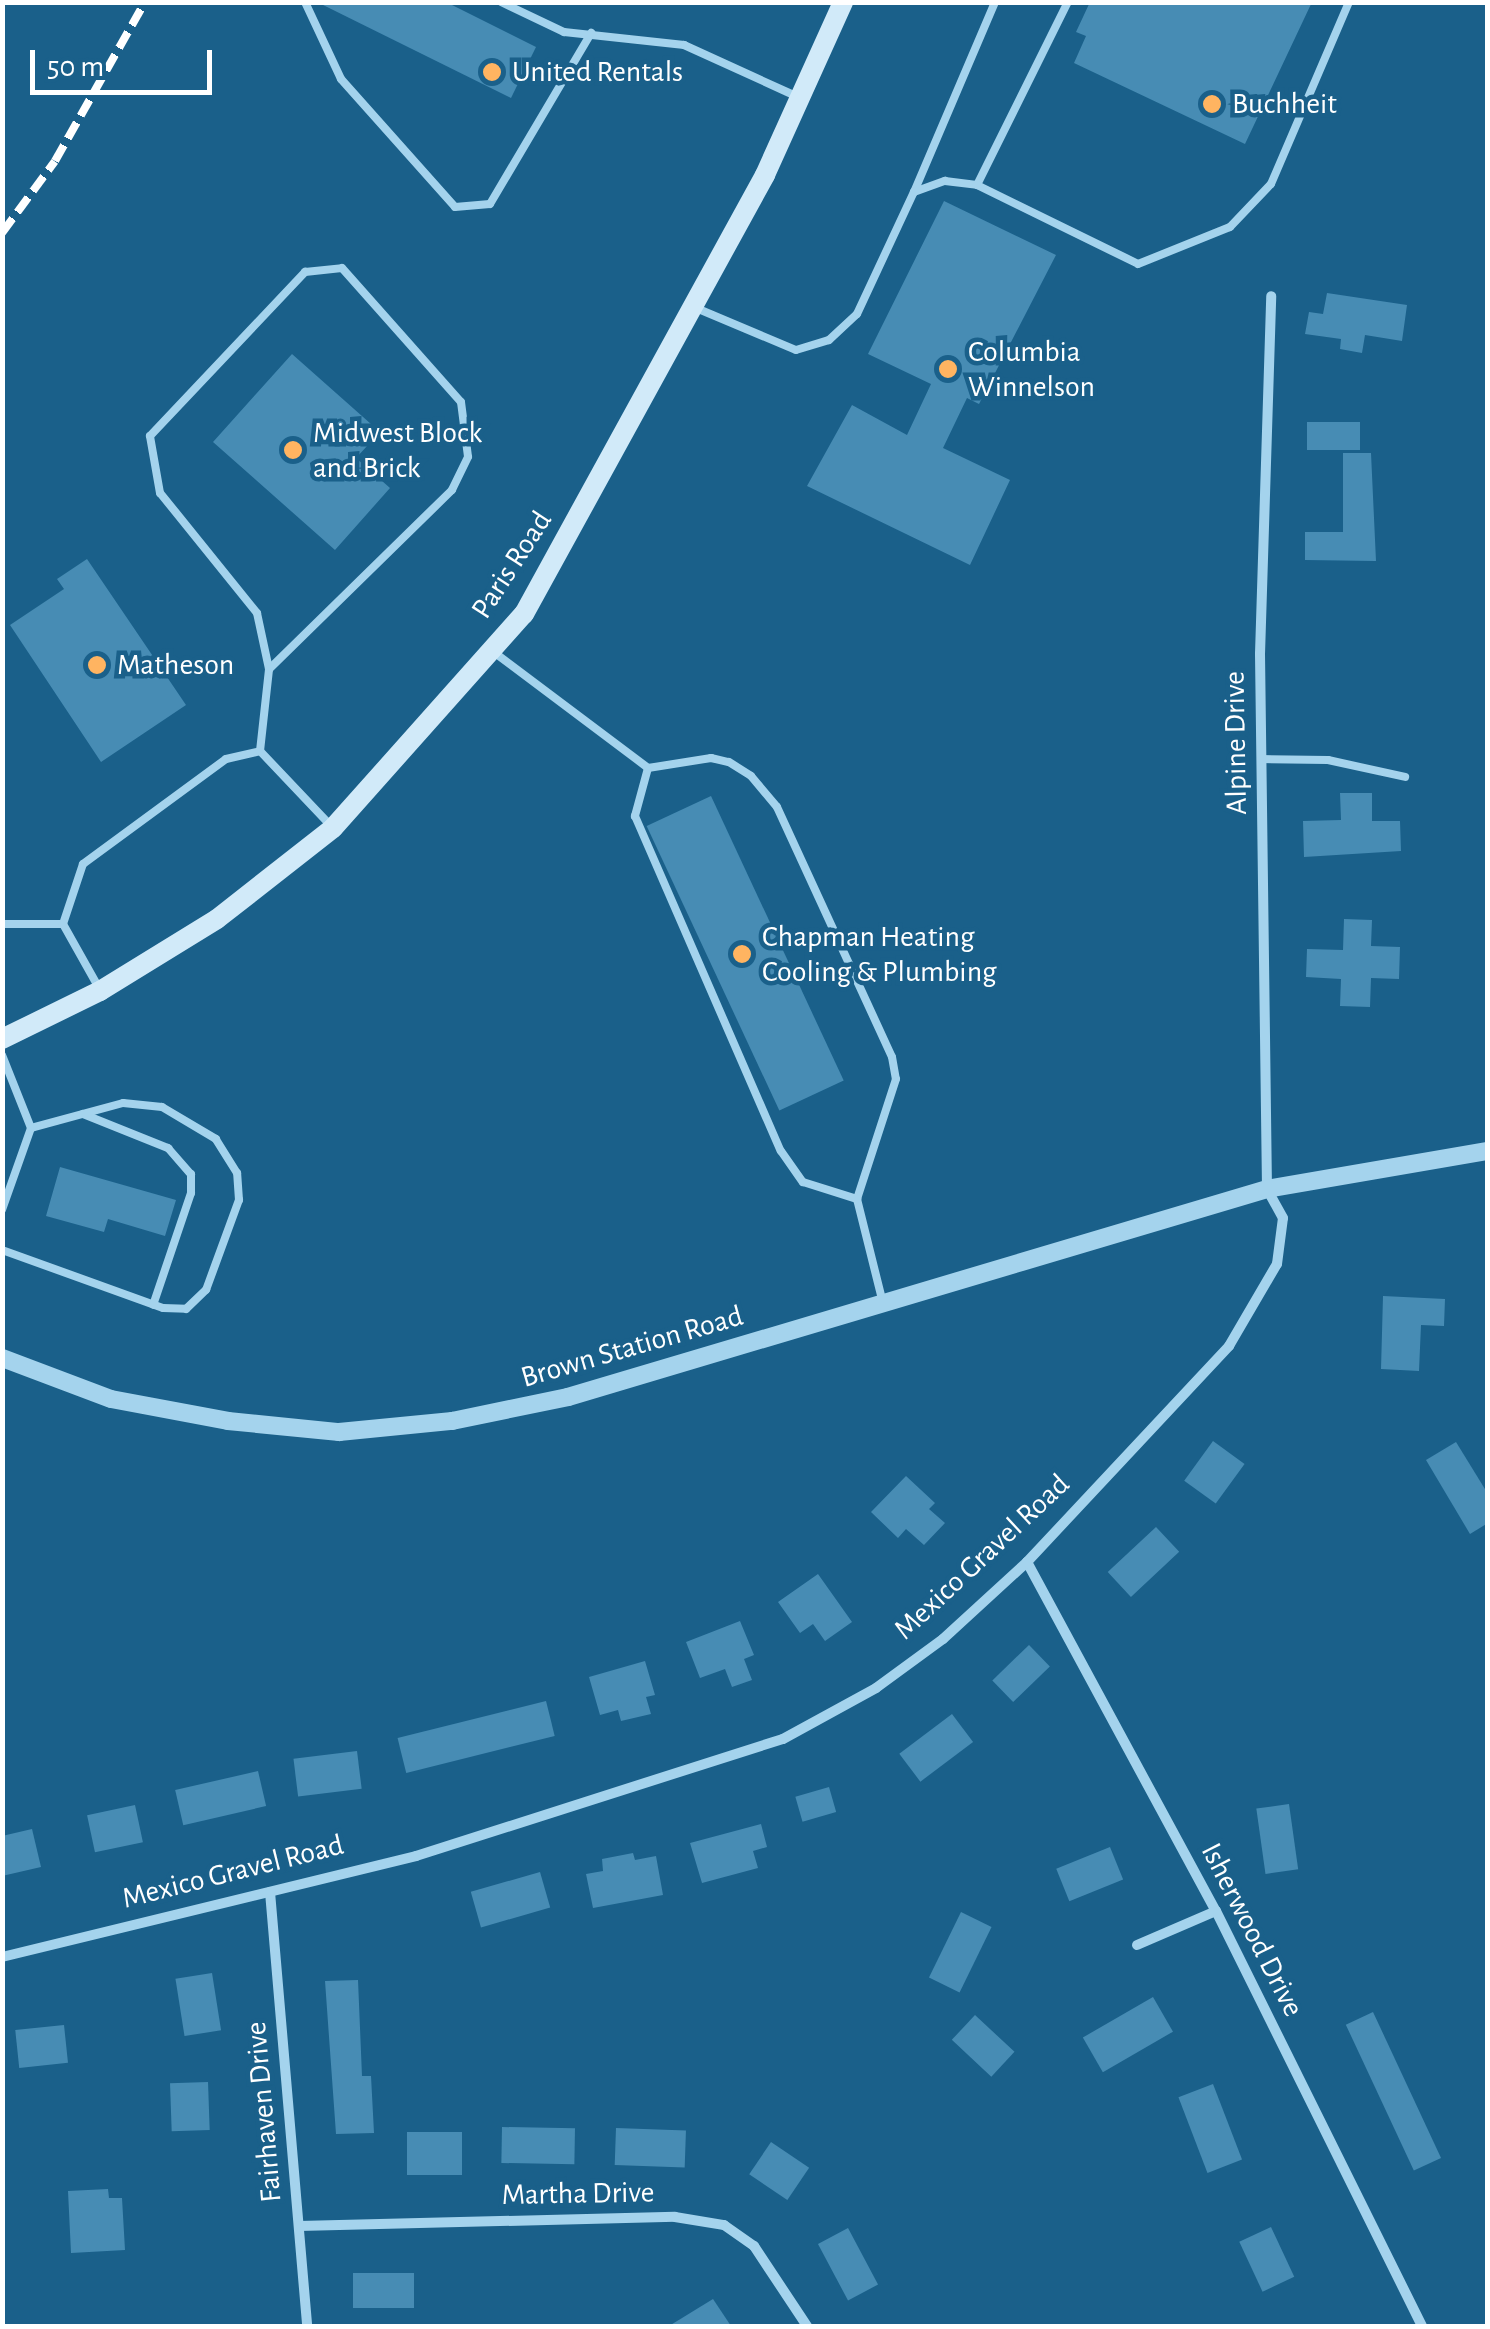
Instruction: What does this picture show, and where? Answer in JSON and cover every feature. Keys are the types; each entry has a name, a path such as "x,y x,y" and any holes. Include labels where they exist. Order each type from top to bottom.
{"main road":[{"name":"Paris Road","path":"2,1040 100,991 217,919 333,828 524,614 696,308 843,2"}],"street":[{"name":"Alpine Drive","path":"1267,1189 1261,759 1271,296"},
{"path":"1267,1189 1488,1152"},
{"name":"Brown Station Road","path":"2,1358 111,1399 228,1422 339,1432 452,1421 568,1397 1267,1189"},
{"name":"Mexico Gravel Road","path":"2,1956 270,1892 587,1805 783,1739 876,1688 943,1639 1027,1562 1239,1331 1276,1264 1283,1218 1267,1189"},
{"name":"Isherwood Drive","path":"1027,1562 1216,1911 1422,2326"},
{"name":"Fairhaven Drive","path":"270,1892 306,2326"},
{"path":"1137,1945 1216,1911"},
{"name":"Martha Drive","path":"299,2226 675,2216 724,2225 754,2246 807,2326"}],"lane":[{"path":"304,2 341,79 455,207 490,204 591,33"},
{"path":"501,2 564,32 684,45 800,98"},
{"path":"696,308 796,350 829,340 857,314 914,192 994,2"},
{"path":"977,185 1068,2"},
{"path":"914,192 945,181 977,185 1138,264 1230,228 1271,184 1349,2"},
{"path":"268,669 452,490 468,456 461,402 342,268 305,272 150,436 160,493 256,612 268,669 260,751 333,828"},
{"path":"492,650 648,768 711,758 728,762 751,776 777,808 892,1057 896,1080 857,1199 883,1303"},
{"path":"100,991 63,924 83,864 226,759 260,751"},
{"path":"1261,759 1328,760 1404,777"},
{"path":"648,768 634,816 781,1151 803,1182 857,1199"},
{"path":"2,924 63,924"},
{"path":"2,1055 32,1128 2,1210"},
{"path":"2,1250 153,1304 186,1310 202,1298 239,1200 238,1173 216,1140 162,1107 138,1102 32,1128"},
{"path":"83,1114 168,1148 190,1174 191,1194 153,1304"}],"building":[{"name":"United Rentals","path":"317,2 446,2 536,47 511,98"},
{"name":"Buchheit","path":"1090,2 1312,2 1245,144 1074,63 1086,36 1076,32"},
{"name":"Columbia Winnelson","path":"944,201 1056,255 979,404 967,398 943,448 1010,480 970,565 807,486 852,405 907,435 931,384 868,354"},
{"path":"1327,293 1407,305 1402,341 1365,335 1362,353 1340,349 1341,339 1305,334 1309,312 1323,314"},
{"name":"Midwest Block and Brick","path":"292,354 380,432 356,458 390,488 335,550 213,442"},
{"path":"1307,422 1360,422 1360,450 1307,450"},
{"path":"1343,453 1371,453 1376,561 1305,560 1305,532 1343,532"},
{"name":"Matheson","path":"87,559 186,705 101,762 10,625 64,589 57,579"},
{"path":"1340,793 1372,793 1372,821 1400,821 1401,851 1304,857 1303,821 1341,820"},
{"name":"Chapman Heating Cooling & Plumbing","path":"711,796 844,1081 779,1111 647,826"},
{"path":"1344,919 1372,920 1371,946 1400,947 1399,979 1371,978 1370,1007 1340,1006 1341,979 1306,977 1307,949 1343,950"},
{"path":"60,1167 176,1200 165,1236 108,1219 104,1232 46,1216"},
{"path":"1383,1296 1445,1299 1444,1326 1421,1325 1419,1371 1381,1369"},
{"path":"1213,1441 1245,1464 1216,1504 1184,1481"},
{"path":"1456,1442 1488,1494 1488,1523 1470,1534 1426,1460"},
{"path":"906,1476 935,1503 929,1509 945,1523 924,1545 906,1529 898,1538 871,1512"},
{"path":"1156,1527 1179,1552 1131,1597 1108,1572"},
{"path":"818,1574 852,1622 825,1641 813,1624 800,1633 778,1602"},
{"path":"740,1621 754,1655 744,1659 752,1680 732,1687 725,1669 700,1678 686,1642"},
{"path":"1029,1645 1050,1667 1013,1702 992,1680"},
{"path":"645,1661 655,1695 646,1697 651,1714 621,1721 618,1710 600,1715 589,1677"},
{"path":"546,1701 555,1736 406,1773 398,1738"},
{"path":"952,1714 973,1742 920,1782 899,1754"},
{"path":"357,1751 362,1789 298,1797 293,1759"},
{"path":"258,1771 266,1806 183,1825 175,1790"},
{"path":"829,1787 836,1812 803,1822 795,1797"},
{"path":"1289,1804 1298,1869 1266,1874 1256,1809"},
{"path":"135,1805 143,1842 95,1852 87,1815"},
{"path":"761,1824 767,1847 753,1851 758,1868 702,1883 690,1843"},
{"path":"32,1829 41,1867 2,1876 2,1836"},
{"path":"1110,1847 1123,1879 1069,1901 1056,1869"},
{"path":"633,1853 635,1860 656,1856 663,1895 593,1908 586,1874 603,1871 602,1859"},
{"path":"540,1872 550,1908 481,1927 471,1892"},
{"path":"961,1912 992,1927 960,1993 929,1978"},
{"path":"212,1973 221,2030 185,2036 175,1979"},
{"path":"358,1980 362,2076 371,2076 374,2133 336,2134 325,1981"},
{"path":"1153,1997 1173,2032 1103,2072 1083,2038"},
{"path":"1373,2012 1441,2158 1414,2171 1346,2025"},
{"path":"975,2015 1014,2052 991,2077 952,2040"},
{"path":"64,2025 68,2063 19,2068 15,2030"},
{"path":"208,2082 210,2130 172,2131 170,2083"},
{"path":"1213,2084 1242,2160 1207,2173 1178,2097"},
{"path":"502,2127 575,2128 574,2164 501,2163"},
{"path":"616,2128 686,2130 685,2167 615,2165"},
{"path":"407,2132 462,2132 462,2175 407,2175"},
{"path":"771,2142 809,2168 787,2200 749,2174"},
{"path":"108,2189 109,2198 122,2198 125,2250 71,2253 68,2191"},
{"path":"1271,2227 1294,2277 1263,2292 1239,2242"},
{"path":"848,2228 878,2285 848,2300 818,2244"},
{"path":"353,2273 414,2273 414,2308 353,2308"},
{"path":"713,2299 731,2326 669,2326"}],"railway":[{"path":"2,233 55,161 145,2"}],"place":[{"name":"United Rentals","path":"492,72"},
{"name":"Buchheit","path":"1212,104"},
{"name":"Columbia Winnelson","path":"948,369"},
{"name":"Midwest Block and Brick","path":"293,450"},
{"name":"Matheson","path":"97,665"},
{"name":"Chapman Heating Cooling & Plumbing","path":"742,954"}]}
